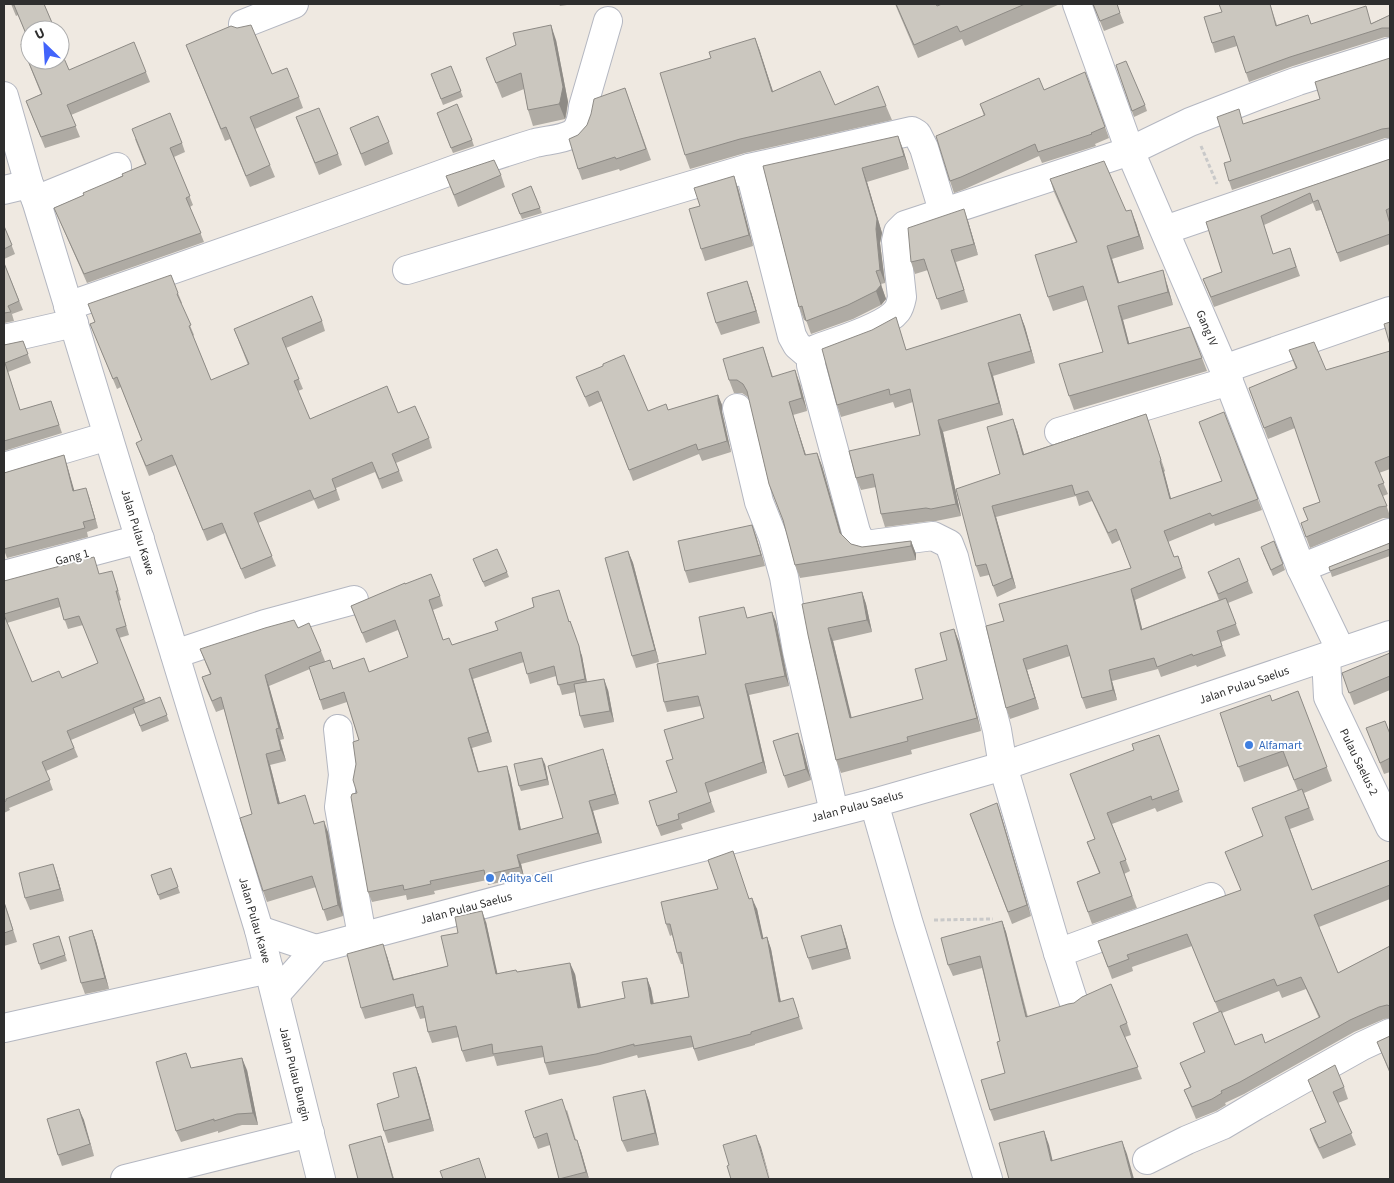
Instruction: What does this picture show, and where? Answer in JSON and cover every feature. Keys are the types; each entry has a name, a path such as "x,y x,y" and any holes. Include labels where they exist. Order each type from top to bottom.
{"street":[{"path":"243,24 294,4"},
{"name":"Gang IV","path":"1077,4 1130,151 1227,375 1333,654"},
{"path":"4,339 494,155 570,135 581,122 583,107 608,21"},
{"path":"1073,1000 1003,766 997,730 954,557 949,544 933,536 865,545 861,542 856,532 811,365 812,352 869,329 896,312 901,304 902,297 896,241 898,232 905,225 1130,151 1190,122 1298,81 1390,52"},
{"name":"Jalan Pulau Kawe","path":"4,96 23,191 71,314 260,930 272,981"},
{"path":"407,270 749,168 912,132 917,134 924,148 944,211"},
{"path":"1165,230 1390,153"},
{"path":"23,191 117,167"},
{"path":"749,168 792,336 798,345 811,357"},
{"path":"1059,432 1227,375 1390,311"},
{"path":"737,408 760,502 784,577 797,652 834,812"},
{"path":"4,467 108,436"},
{"path":"1301,568 1389,533"},
{"name":"Gang 1","path":"4,575 140,539"},
{"path":"175,654 265,624 354,600"},
{"name":"Jalan Pulau Saelus","path":"316,949 874,803 1003,766 1390,635"},
{"name":"Pulau Saelus 2","path":"1328,697 1333,654"},
{"name":"Pulau Saelus 2","path":"1289,669 1328,697 1390,827"},
{"path":"338,729 343,775 339,807 362,936"},
{"path":"874,803 908,921 988,1179"},
{"path":"1058,954 1211,897"},
{"path":"260,930 316,949"},
{"path":"4,1028 272,981 316,949"},
{"name":"Jalan Pulau Bungin","path":"272,981 321,1179"},
{"path":"1147,1160 1187,1140 1223,1126 1362,1046 1390,1033"},
{"path":"125,1179 310,1133"}],"path":[{"path":"1190,122 1228,208"},
{"path":"908,921 993,919"}],"building":[{"path":"44,4 51,20 20,20 14,5 12,5"},
{"path":"896,4 936,4 937,6 942,4 1025,4 960,32 957,26 914,45"},
{"path":"1093,4 1117,4 1120,13 1100,21"},
{"path":"1219,4 1270,4 1276,26 1308,15 1311,24 1366,6 1371,24 1390,15 1390,28 1382,28 1246,73 1234,36 1212,43 1204,17 1222,12"},
{"path":"251,25 272,74 287,68 299,97 250,117 270,165 246,176 226,127 221,129 186,45 231,26 237,28"},
{"path":"551,25 563,87 560,102 559,104 528,110 521,73 496,83 486,58 516,45 513,33"},
{"path":"755,38 772,92 820,71 835,105 878,86 886,106 740,139 685,155 660,73 711,58 709,52"},
{"path":"134,42 146,72 67,105 76,126 41,137 26,101 42,94 32,70 70,70"},
{"path":"1390,58 1390,128 1382,129 1229,181 1224,163 1231,161 1217,117 1239,109 1243,124 1320,99 1315,82"},
{"path":"1126,61 1145,105 1132,111 1116,65"},
{"path":"451,66 461,91 441,99 431,74"},
{"path":"1085,72 1105,127 1092,134 1038,152 1035,144 950,181 936,136 985,115 980,104 1039,78 1044,90"},
{"path":"625,88 646,149 578,169 569,139 578,135 587,125 594,99"},
{"path":"457,104 472,140 451,148 437,113"},
{"path":"319,108 338,154 315,163 296,117"},
{"path":"170,113 182,143 170,148 190,196 186,198 201,233 84,274 54,208 146,164 132,129"},
{"path":"378,116 389,142 361,154 350,128"},
{"path":"898,136 904,156 862,168 877,219 876,229 880,270 876,271 881,285 876,291 848,305 806,321 802,306 799,307 763,166"},
{"path":"1390,159 1390,208 1386,210 1390,224 1390,234 1337,253 1318,200 1313,202 1310,193 1261,216 1273,254 1290,248 1296,267 1211,297 1203,279 1222,272 1206,222"},
{"path":"494,160 501,175 454,195 446,176"},
{"path":"1104,161 1126,211 1131,210 1139,236 1107,246 1118,283 1163,270 1168,292 1118,306 1128,344 1190,327 1202,358 1069,396 1059,364 1103,352 1083,286 1048,297 1035,255 1077,242 1050,179"},
{"path":"734,176 749,235 701,249 689,209 700,206 694,188"},
{"path":"531,186 540,208 520,214 512,194"},
{"path":"964,209 974,244 951,250 964,290 937,299 924,259 911,262 908,228"},
{"path":"4,226 12,245 4,249"},
{"path":"4,263 19,301 8,306 11,312 4,313"},
{"path":"171,275 211,380 249,364 234,329 312,296 322,321 282,338 299,379 294,381 310,419 387,386 398,413 415,406 429,438 392,454 399,471 379,479 372,462 332,479 336,490 314,499 310,490 254,513 272,556 241,569 222,523 203,530 172,455 146,466 136,443 142,440 117,377 113,379 90,324 95,322 88,304"},
{"path":"747,281 756,311 716,323 707,293"},
{"path":"1020,314 1031,351 988,363 999,403 938,420 956,504 931,509 881,514 873,474 856,478 849,451 920,435 910,389 890,395 889,389 837,405 822,349 872,330 896,317 906,350"},
{"path":"1390,322 1390,345 1384,324"},
{"path":"23,341 28,354 5,363 20,410 51,401 59,425 4,441 4,345"},
{"path":"1314,342 1326,370 1390,351 1390,456 1375,462 1384,483 1378,485 1387,506 1379,507 1306,537 1301,523 1308,520 1303,508 1320,502 1291,417 1264,428 1249,388 1297,368 1289,350"},
{"path":"763,347 772,377 795,370 802,398 789,402 805,455 817,453 840,533 851,544 862,547 911,541 911,546 795,565 783,520 769,484 747,391 743,384 737,380 729,380 723,359"},
{"path":"624,355 648,411 666,404 668,410 718,395 727,441 698,450 696,444 629,470 598,391 585,397 576,377"},
{"path":"1224,412 1258,499 1212,516 1210,513 1164,531 1174,557 1178,556 1182,568 1131,589 1141,630 1226,598 1236,624 1217,631 1222,646 1193,656 1192,654 1157,667 1154,658 1109,670 1113,690 1082,698 1067,645 1023,659 1035,698 1006,708 986,626 1004,621 999,604 1131,568 1116,529 1108,533 1088,491 1075,495 1072,485 992,506 1012,578 993,586 986,564 976,566 956,489 1000,474 987,427 1013,419 1023,455 1146,414 1161,460 1170,499 1222,481 1199,422"},
{"path":"64,455 73,491 86,488 95,519 83,522 85,528 4,549 4,473"},
{"path":"752,525 761,555 685,571 678,541"},
{"path":"1274,541 1283,564 1271,570 1261,547"},
{"path":"1390,543 1390,549 1330,571 1329,567"},
{"path":"497,549 507,572 483,582 473,559"},
{"path":"628,551 655,650 632,656 605,558"},
{"path":"94,557 99,574 112,571 126,626 116,629 144,699 67,731 74,748 42,762 50,780 6,799 4,802 4,615 32,682 59,671 62,678 98,663 79,616 64,620 58,598 4,614 4,581"},
{"path":"1239,558 1248,581 1218,594 1208,572"},
{"path":"431,574 440,596 429,600 443,640 449,638 452,645 498,630 495,622 534,607 532,598 559,590 579,646 585,679 558,685 554,666 527,674 521,652 469,669 488,732 468,738 478,772 507,766 519,830 563,818 548,766 603,749 615,794 589,801 598,833 517,855 520,867 485,875 484,870 430,881 431,884 404,890 403,885 368,892 351,797 352,794 357,793 353,780 356,764 353,742 359,740 344,692 320,700 309,667 330,660 333,669 364,658 369,672 408,657 395,620 362,633 351,606"},
{"path":"862,592 867,620 828,628 850,718 923,699 915,669 947,660 940,633 954,629 977,718 907,737 908,741 836,760 802,604"},
{"path":"744,607 747,618 772,612 785,676 745,684 763,762 705,783 711,802 678,814 679,819 657,826 649,801 677,792 666,761 673,759 664,730 704,718 698,696 664,702 657,664 706,654 699,617"},
{"path":"294,620 298,628 309,623 321,651 265,675 279,728 276,729 281,750 266,754 278,804 305,795 314,824 324,821 338,905 323,910 312,876 263,891 240,818 252,814 221,697 212,701 202,677 211,674 200,649"},
{"path":"1390,653 1390,676 1349,693 1342,673"},
{"path":"604,679 610,711 580,716 574,684"},
{"path":"1298,691 1327,767 1294,780 1283,751 1238,767 1220,713 1270,695 1272,701"},
{"path":"160,697 167,715 140,726 133,708"},
{"path":"1385,721 1390,734 1390,758 1380,763 1366,728"},
{"path":"798,733 806,769 784,776 773,741"},
{"path":"1159,735 1179,790 1152,800 1151,796 1107,813 1126,860 1120,862 1132,896 1088,912 1077,882 1100,873 1087,842 1095,839 1070,774 1134,750 1132,744"},
{"path":"542,758 547,779 519,786 514,764"},
{"path":"1302,789 1309,808 1285,817 1312,890 1390,860 1390,885 1314,915 1338,973 1390,946 1390,1006 1379,1007 1350,1020 1221,1091 1222,1093 1212,1099 1192,1107 1184,1090 1191,1087 1180,1063 1205,1052 1193,1023 1221,1011 1235,1045 1262,1034 1265,1043 1320,1017 1301,977 1277,986 1274,979 1215,1002 1187,934 1127,955 1129,959 1108,967 1098,941 1241,890 1225,852 1263,836 1252,808"},
{"path":"997,803 1027,905 1008,912 970,814"},
{"path":"733,851 749,899 752,898 762,939 767,937 779,1002 793,998 799,1017 751,1032 751,1034 694,1049 691,1036 634,1046 634,1044 596,1054 545,1063 542,1046 493,1054 492,1044 462,1051 456,1026 428,1032 423,1006 416,1008 413,994 361,1008 347,954 383,944 393,980 448,966 441,936 458,933 455,917 482,911 496,974 570,963 578,1008 625,998 622,982 647,978 651,1004 689,997 681,952 677,953 670,924 666,924 661,902 718,889 708,860"},
{"path":"53,864 60,889 25,898 19,873"},
{"path":"171,868 178,887 158,895 151,875"},
{"path":"4,902 13,930 4,933"},
{"path":"1002,921 1026,1017 1074,1003 1082,997 1111,984 1127,1023 1120,1026 1138,1067 990,1110 981,1080 1005,1073 997,1042 1000,1041 980,956 948,965 941,938"},
{"path":"841,925 847,948 808,958 801,936"},
{"path":"92,930 105,978 81,983 69,937"},
{"path":"59,936 65,955 39,964 33,944"},
{"path":"1390,1036 1390,1072 1377,1042"},
{"path":"186,1053 191,1068 242,1058 253,1113 237,1114 214,1121 214,1119 176,1131 156,1062"},
{"path":"1335,1065 1344,1087 1333,1092 1352,1133 1319,1148 1310,1129 1326,1122 1308,1080"},
{"path":"416,1067 430,1119 384,1131 377,1104 399,1097 393,1073"},
{"path":"645,1090 655,1133 622,1141 613,1097"},
{"path":"562,1099 586,1172 559,1179 547,1133 534,1138 525,1111"},
{"path":"79,1109 90,1144 58,1155 47,1119"},
{"path":"1044,1131 1051,1161 1122,1141 1132,1179 1009,1179 999,1143"},
{"path":"756,1135 769,1179 731,1179 723,1145"},
{"path":"381,1136 393,1179 358,1179 349,1145"},
{"path":"479,1158 486,1179 443,1179 440,1171"}],"place":[{"name":"Alfamart","path":"1249,745"},
{"name":"Aditya Cell","path":"490,878"}]}
